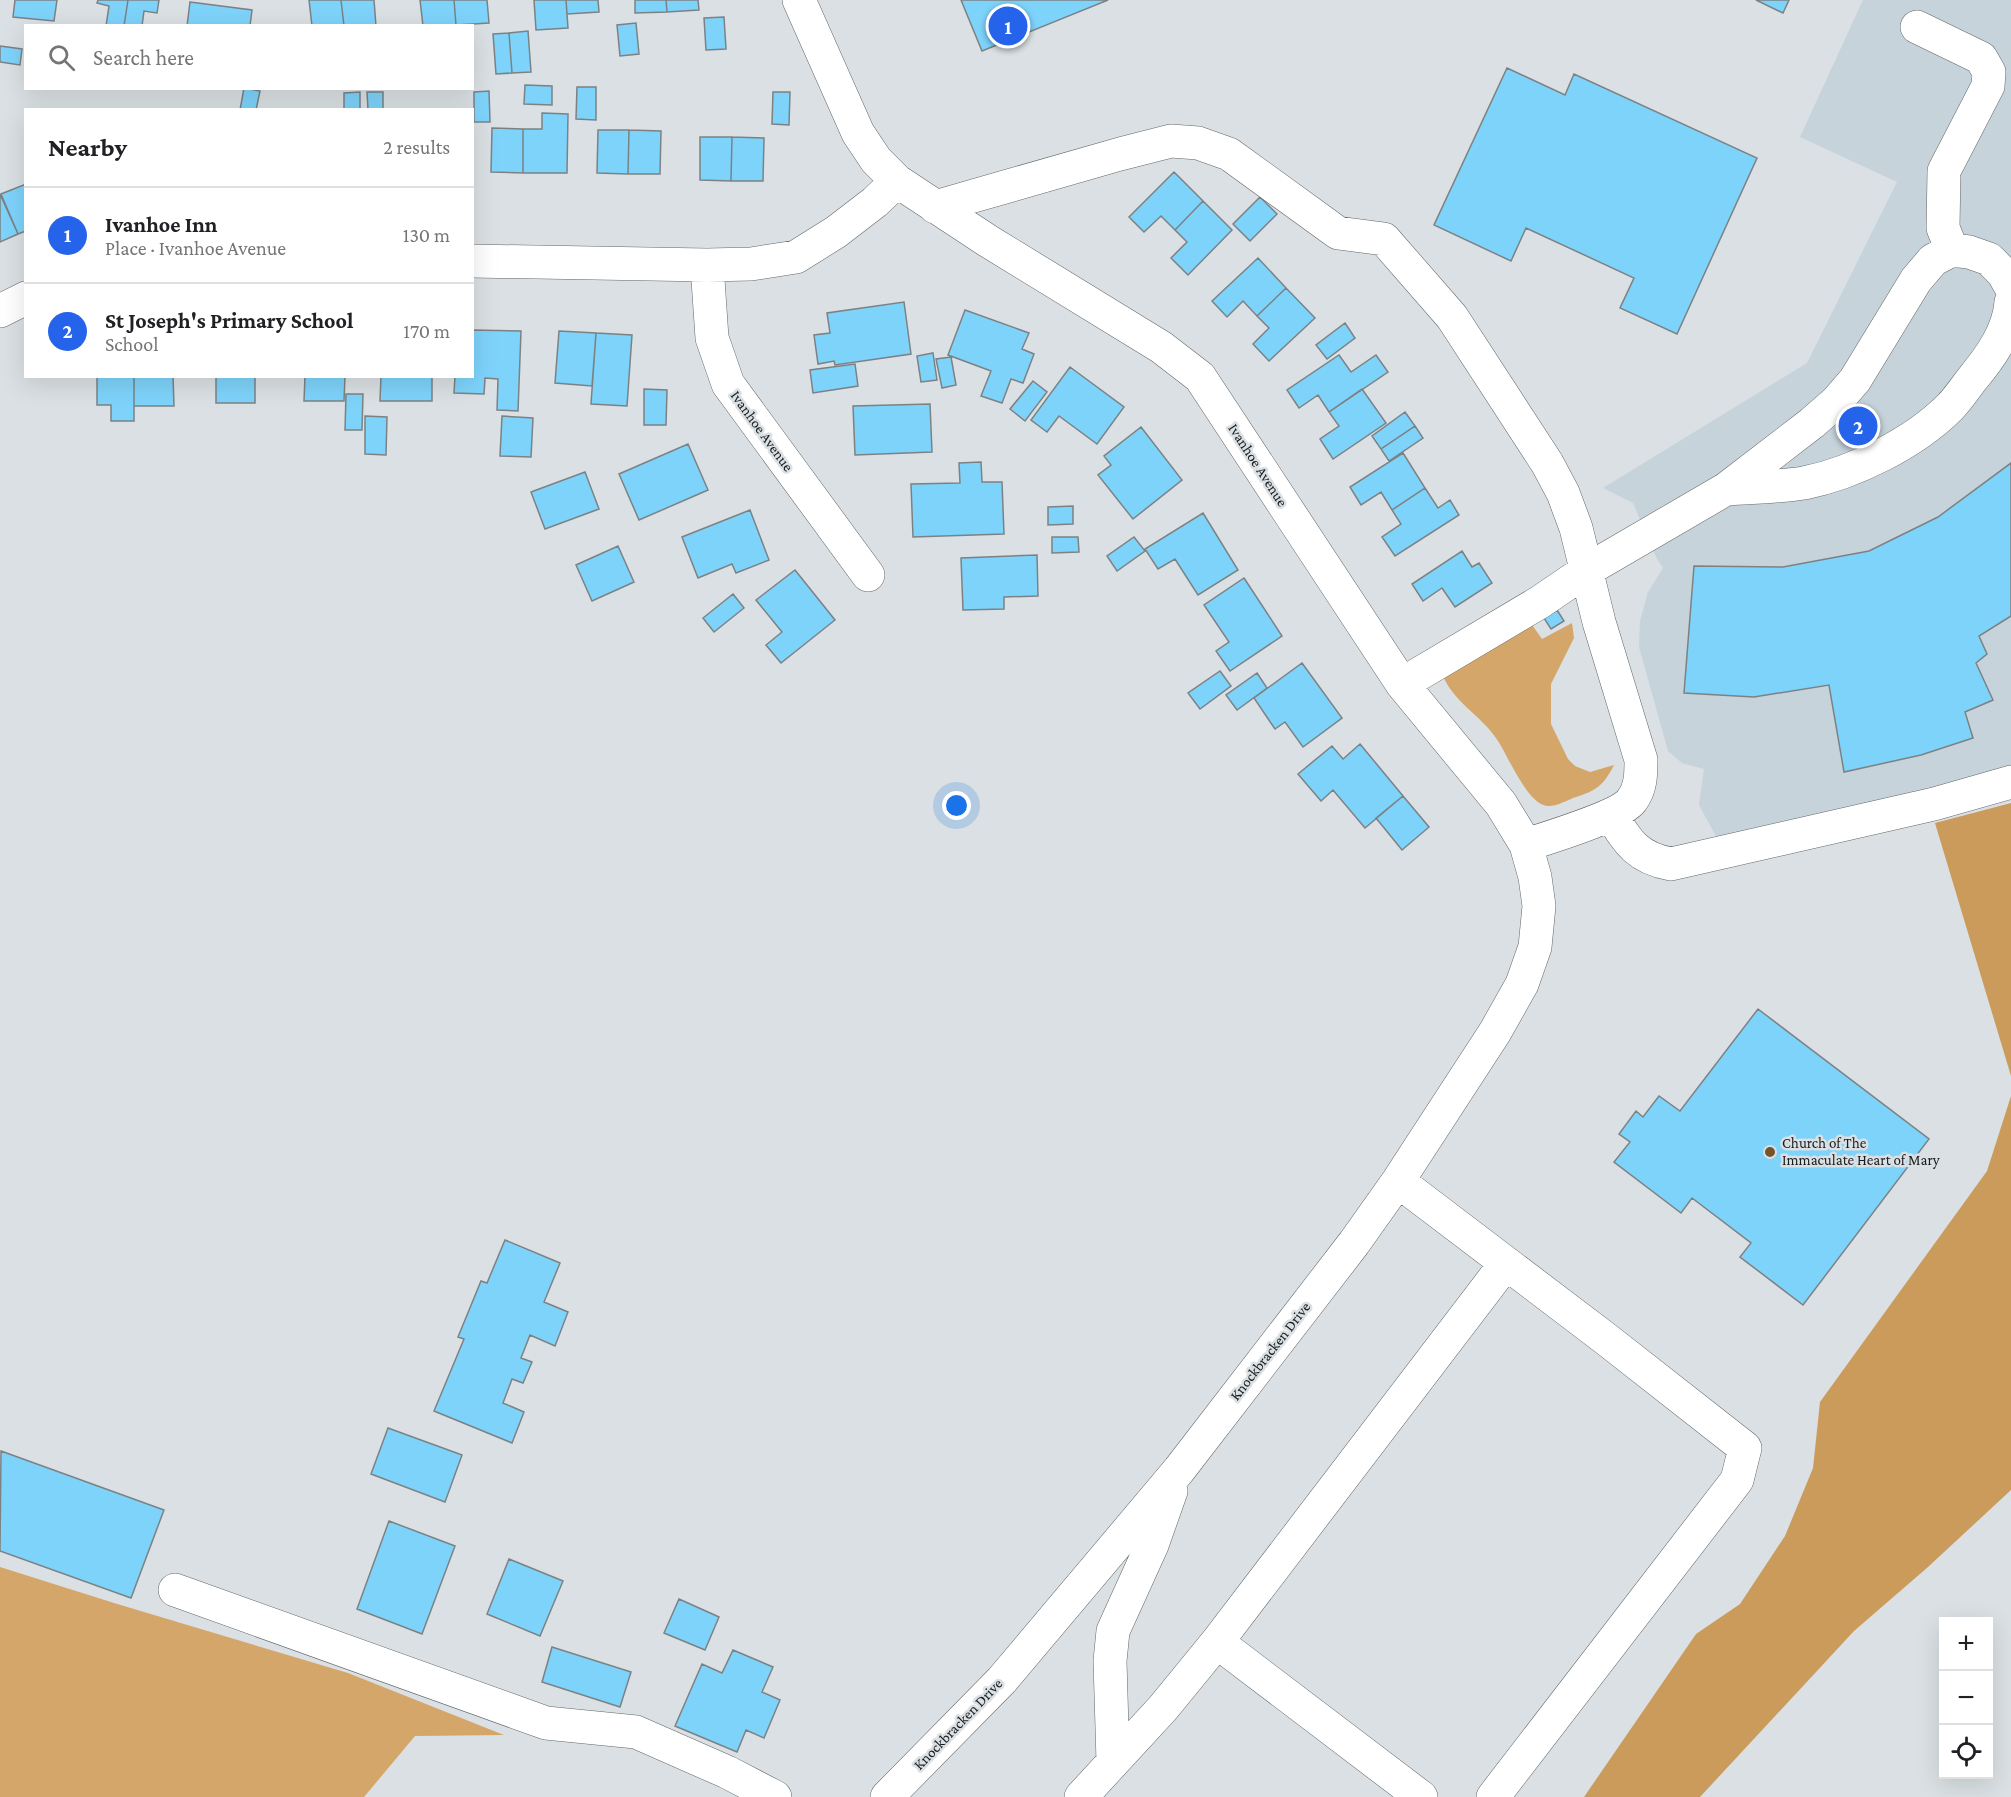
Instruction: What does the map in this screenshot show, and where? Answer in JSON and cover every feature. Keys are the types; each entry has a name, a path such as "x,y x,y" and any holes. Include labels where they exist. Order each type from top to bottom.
{"street":[{"name":"Ivanhoe Avenue","path":"799,0 858,133 876,160 897,182 1161,347 1200,377 1402,684 1501,804 1526,845"},
{"path":"1917,27 1981,58 1989,72 1988,86 1944,171 1942,228 1952,250"},
{"path":"935,207 1172,141 1198,143 1229,154 1338,233 1384,239 1452,317 1547,463 1563,493 1576,528 1599,622 1641,760 1641,782 1632,802 1611,815 1526,845"},
{"path":"474,261 706,265 751,264 796,257 836,232 897,182"},
{"path":"1402,684 1540,602 1587,570 1726,489 1812,423 1836,402 1855,380 1916,280 1933,260 1952,250 1969,252 1989,259 2003,273 2011,287"},
{"name":"Ivanhoe Avenue","path":"706,265 712,338 728,384 868,575"},
{"path":"0,310 24,299"},
{"path":"1726,489 1804,483 1862,464 1910,440 1950,407 1984,364 2001,337 2010,314 2011,302"},
{"path":"1611,815 1626,840 1640,854 1671,864 1934,804 2011,782"},
{"name":"Knockbracken Drive","path":"887,1797 1002,1680 1179,1470 1398,1181 1496,1032 1522,984 1535,947 1539,906 1535,876 1526,845"},
{"path":"1398,1181 1745,1448 1737,1479 1493,1797"},
{"path":"1081,1797 1163,1708 1217,1642 1506,1263"},
{"path":"1113,1762 1110,1661 1113,1631 1152,1545 1179,1470"},
{"path":"175,1590 546,1723 636,1732 727,1772 775,1797"},
{"path":"1217,1642 1421,1797"}],"shaded area":[{"path":"1863,0 2011,0 2011,769 1718,840 1699,805 1704,769 1682,763 1668,751 1639,647 1640,621 1648,592 1663,568 1633,503 1603,488 1807,363 1897,182 1800,137"},
{"path":"1530,622 1542,639 1572,623 1574,638 1551,684 1551,724 1568,759 1575,766 1590,772 1614,765 1602,783 1593,790 1550,806 1532,797 1518,778 1496,738 1454,694 1443,676"},
{"path":"2011,803 2011,1076 1935,823"},
{"path":"2011,1096 2011,1490 1928,1567 1854,1631 1700,1797 1584,1797 1696,1634 1740,1604 1785,1536 1813,1468 1820,1402 1987,1171"},
{"path":"0,1567 348,1673 504,1735 415,1736 364,1797 0,1797"}],"building":[{"path":"15,0 57,0 54,21 13,17"},
{"path":"98,0 128,0 124,24 106,24 109,6 97,3"},
{"path":"128,0 159,0 157,13 144,11 142,24 124,24"},
{"path":"309,0 341,0 344,24 312,24"},
{"path":"341,0 374,0 376,24 344,24"},
{"path":"420,0 454,0 456,24 423,24"},
{"path":"454,0 487,0 489,23 456,24"},
{"path":"534,0 566,0 568,28 536,30"},
{"path":"566,0 598,0 599,12 567,14"},
{"path":"635,0 666,0 667,12 635,13"},
{"path":"666,0 698,0 699,10 667,12"},
{"path":"961,0 1108,0 982,51"},
{"path":"1756,0 1789,0 1783,13"},
{"path":"190,2 252,10 250,24 187,24"},
{"path":"724,17 726,49 706,50 704,18"},
{"path":"636,23 639,54 620,56 617,25"},
{"path":"528,31 531,72 512,73 509,33"},
{"path":"509,33 512,73 496,74 493,34"},
{"path":"0,46 22,49 20,65 0,62"},
{"path":"1507,68 1565,95 1574,74 1757,158 1677,334 1620,308 1634,278 1526,228 1511,261 1434,225"},
{"path":"525,85 552,86 552,105 524,104"},
{"path":"577,87 596,87 596,120 576,119"},
{"path":"244,90 260,91 256,108 240,108"},
{"path":"489,91 490,122 474,122 474,92"},
{"path":"360,92 360,108 344,108 344,93"},
{"path":"367,92 383,92 383,108 368,108"},
{"path":"773,92 790,92 789,125 772,124"},
{"path":"542,113 568,114 567,173 523,173 523,129 542,129"},
{"path":"492,128 523,129 523,173 491,172"},
{"path":"598,130 629,130 628,174 597,173"},
{"path":"629,130 661,131 660,174 628,174"},
{"path":"700,137 732,137 731,181 700,180"},
{"path":"732,137 764,138 763,181 731,181"},
{"path":"1174,172 1203,201 1175,230 1161,216 1144,232 1129,217"},
{"path":"24,185 24,232 18,234 1,194"},
{"path":"0,194 18,234 0,242"},
{"path":"1260,197 1277,214 1250,241 1233,224"},
{"path":"1203,201 1232,230 1188,275 1171,258 1187,242 1175,230"},
{"path":"1258,258 1286,288 1257,316 1243,301 1227,317 1212,301"},
{"path":"1286,288 1315,318 1269,361 1253,344 1269,328 1257,316"},
{"path":"904,302 911,354 835,365 834,361 818,364 814,335 830,333 827,313"},
{"path":"965,310 1029,333 1022,349 1034,354 1023,383 1011,379 1002,403 981,396 991,371 948,355"},
{"path":"1345,323 1355,338 1327,359 1316,345"},
{"path":"474,330 521,331 518,411 497,410 498,379 485,378 484,394 454,393 455,378 474,378"},
{"path":"559,331 596,333 592,386 555,383"},
{"path":"596,333 632,335 627,406 591,404"},
{"path":"933,353 937,380 921,382 917,356"},
{"path":"1339,355 1351,372 1376,355 1388,372 1329,412 1318,395 1299,408 1287,390"},
{"path":"951,357 956,385 942,388 936,359"},
{"path":"855,364 858,386 813,393 810,370"},
{"path":"1070,367 1124,407 1097,444 1059,416 1047,432 1031,420"},
{"path":"97,378 134,378 134,421 111,421 111,405 97,405"},
{"path":"134,378 173,378 174,406 134,406"},
{"path":"216,378 255,378 255,403 216,403"},
{"path":"305,378 345,378 344,401 304,401"},
{"path":"381,378 432,378 432,401 380,401"},
{"path":"1033,381 1047,392 1025,421 1010,409"},
{"path":"644,389 667,390 666,425 644,425"},
{"path":"1362,389 1386,423 1333,459 1320,439 1339,426 1329,412"},
{"path":"346,394 363,394 362,430 345,430"},
{"path":"930,404 932,452 855,455 853,406"},
{"path":"1405,412 1415,426 1381,449 1372,436"},
{"path":"365,416 387,417 386,455 365,454"},
{"path":"502,416 533,418 531,457 500,456"},
{"path":"1415,426 1423,438 1389,461 1381,449"},
{"path":"1141,427 1182,480 1133,519 1098,475 1111,465 1104,456"},
{"path":"688,444 708,490 639,520 619,474"},
{"path":"1403,453 1425,488 1392,510 1381,492 1361,505 1350,487"},
{"path":"981,462 982,482 1002,482 1004,534 913,537 911,484 960,483 959,463"},
{"path":"2011,463 2011,616 1979,636 1987,654 1976,663 1993,700 1965,712 1973,738 1921,755 1844,772 1829,685 1754,697 1684,693 1694,566 1783,567 1869,551 1938,517"},
{"path":"585,472 599,509 545,529 531,492"},
{"path":"1425,488 1438,508 1450,500 1459,515 1395,556 1382,537 1401,524 1392,510"},
{"path":"1073,506 1073,524 1048,525 1048,507"},
{"path":"750,510 769,560 736,573 732,564 698,578 682,537"},
{"path":"1203,513 1238,570 1198,595 1175,559 1158,569 1145,549"},
{"path":"1052,537 1078,537 1079,552 1052,553"},
{"path":"1134,537 1145,551 1117,571 1107,556"},
{"path":"618,546 634,582 592,601 576,565"},
{"path":"1462,551 1472,567 1479,563 1492,583 1455,607 1442,588 1423,601 1412,584"},
{"path":"1037,555 1038,596 1004,597 1004,609 963,610 961,558"},
{"path":"795,570 835,620 781,663 766,645 782,632 756,600"},
{"path":"1244,578 1282,636 1230,671 1216,651 1229,642 1204,605"},
{"path":"733,594 744,608 714,632 703,618"},
{"path":"1557,610 1564,621 1551,629 1544,618"},
{"path":"1302,663 1342,718 1303,747 1285,722 1275,729 1254,698"},
{"path":"1220,671 1231,686 1200,709 1188,693"},
{"path":"1257,673 1267,688 1237,710 1226,695"},
{"path":"1360,744 1403,796 1365,828 1333,790 1321,801 1298,774 1332,746 1343,759"},
{"path":"1403,796 1429,827 1402,850 1376,818"},
{"name":"Church of The Immaculate Heart of Mary","path":"1758,1009 1929,1139 1803,1305 1740,1257 1751,1243 1692,1198 1681,1213 1614,1162 1630,1142 1619,1134 1636,1111 1643,1117 1659,1096 1680,1111"},
{"path":"505,1240 560,1263 544,1302 568,1312 555,1346 530,1335 521,1358 532,1362 523,1383 512,1379 503,1403 524,1412 512,1443 434,1411 464,1339 458,1337 481,1281 487,1283"},
{"path":"388,1428 462,1455 445,1502 371,1474"},
{"path":"1,1451 164,1510 131,1598 0,1551"},
{"path":"389,1521 455,1546 422,1634 357,1609"},
{"path":"509,1559 563,1581 540,1636 487,1614"},
{"path":"679,1599 719,1617 705,1650 664,1633"},
{"path":"552,1647 631,1672 620,1707 542,1682"},
{"path":"733,1650 773,1667 762,1692 780,1700 764,1738 746,1730 737,1752 675,1726 702,1664 722,1673"}],"place":[{"name":"Ivanhoe Inn","path":"1008,26"},
{"name":"St Joseph's Primary School","path":"1858,426"},
{"name":"Church of The Immaculate Heart of Mary","path":"1770,1152"}]}
